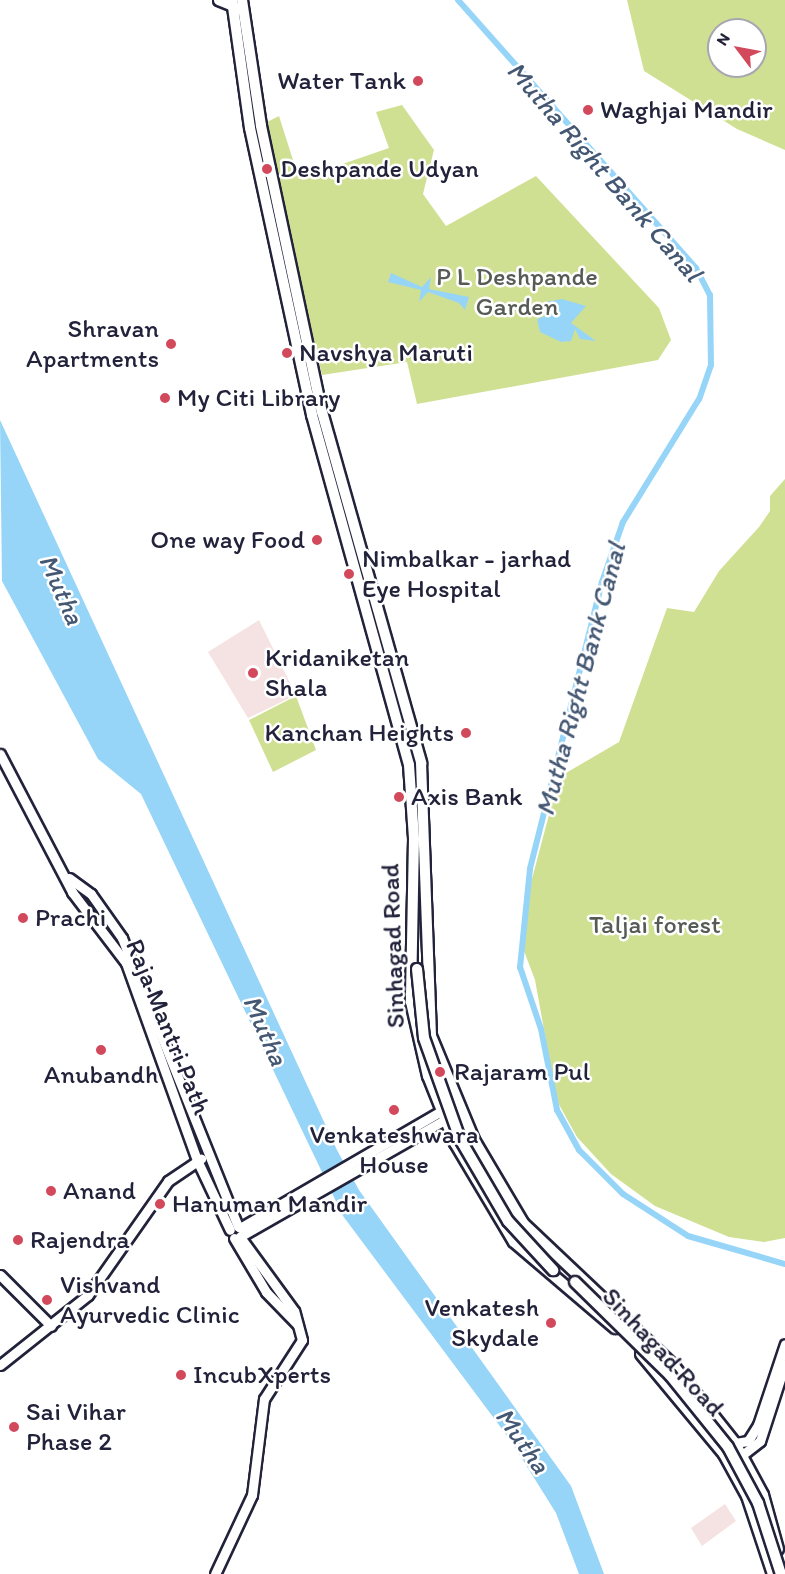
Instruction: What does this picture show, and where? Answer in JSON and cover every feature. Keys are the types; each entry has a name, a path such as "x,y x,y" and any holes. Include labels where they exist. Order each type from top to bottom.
{"main road":[{"name":"Sinhagad Road","path":"238,4 303,350 407,753 414,839 411,1002 442,1116 514,1242 580,1295 653,1366 724,1454 747,1496 777,1574"},
{"name":"Sinhagad Road","path":"303,350 421,763 428,1022 459,1107 523,1223 674,1366 735,1443 763,1495 785,1571"},
{"path":"414,839 417,969 424,1038 460,1139 508,1221 553,1270 580,1295"},
{"path":"557,1257 575,1282 670,1375 728,1448 758,1503 777,1574"}],"street":[{"path":"218,0 238,4"},
{"name":"Raja Mantri Path","path":"0,754 69,878 72,892 126,963 202,1159 237,1233"},
{"path":"237,1233 257,1224 459,1107"},
{"path":"0,1365 88,1295 168,1181 202,1159 214,1178 266,1293 299,1326 302,1340 296,1353 264,1399 252,1495 215,1574"},
{"path":"0,1275 51,1326"},
{"path":"735,1443 748,1441 758,1425 785,1344"},
{"path":"724,1454 744,1458 765,1431 785,1364"}],"shaded area":[{"name":"Kridaniketan Shala","path":"259,620 296,695 248,718 208,652"},
{"path":"725,1504 736,1521 702,1546 691,1528"}],"green space":[{"path":"627,0 785,0 785,150 737,129 644,71"},
{"name":"P L Deshpande Garden","path":"402,105 434,150 423,194 446,226 536,176 659,308 671,340 658,360 417,404 407,362 322,375 263,124 279,116 299,179 389,148 376,112"},
{"name":"Taljai forest","path":"785,479 785,1238 764,1242 729,1237 655,1206 611,1174 577,1137 557,1101 535,980 521,943 524,909 559,777 619,742 667,608 694,612 719,571 759,527 770,511 770,496"},
{"path":"296,696 316,750 273,772 249,720"}],"water":[{"path":"391,273 422,287 431,277 429,289 469,297 465,310 459,303 428,292 419,302 421,290 388,282"},
{"path":"562,299 586,306 571,323 596,341 580,339 575,329 571,341 561,342 540,332 537,319 545,316 545,302"},
{"name":"Mutha","path":"0,420 337,1150 359,1190 571,1486 604,1574 579,1574 556,1513 511,1441 343,1216 141,794 98,759 2,581"}],"waterway":[{"name":"Mutha Right Bank Canal","path":"458,0 696,268 710,295 711,365 699,399 623,522 602,582 530,869 520,967 541,1029 557,1110 579,1150 623,1194 688,1236 785,1264"}],"place":[{"name":"Water Tank","path":"418,81"},
{"name":"Waghjai Mandir","path":"588,110"},
{"name":"Deshpande Udyan","path":"267,169"},
{"name":"Shravan Apartments","path":"171,344"},
{"name":"Navshya Maruti","path":"287,353"},
{"name":"My Citi Library","path":"165,398"},
{"name":"One way Food","path":"317,540"},
{"name":"Nimbalkar - jarhad Eye Hospital","path":"349,574"},
{"name":"Kridaniketan Shala","path":"253,673"},
{"name":"Kanchan Heights","path":"466,733"},
{"name":"Axis Bank","path":"399,797"},
{"name":"Prachi","path":"23,918"},
{"name":"Anubandh","path":"101,1050"},
{"name":"Rajaram Pul","path":"440,1072"},
{"name":"Venkateshwara House","path":"394,1110"},
{"name":"Anand","path":"51,1191"},
{"name":"Hanuman Mandir","path":"160,1204"},
{"name":"Rajendra","path":"18,1240"},
{"name":"Vishvand Ayurvedic Clinic","path":"47,1300"},
{"name":"Venkatesh Skydale","path":"551,1323"},
{"name":"IncubXperts","path":"181,1375"},
{"name":"Sai Vihar Phase 2","path":"14,1427"}]}
